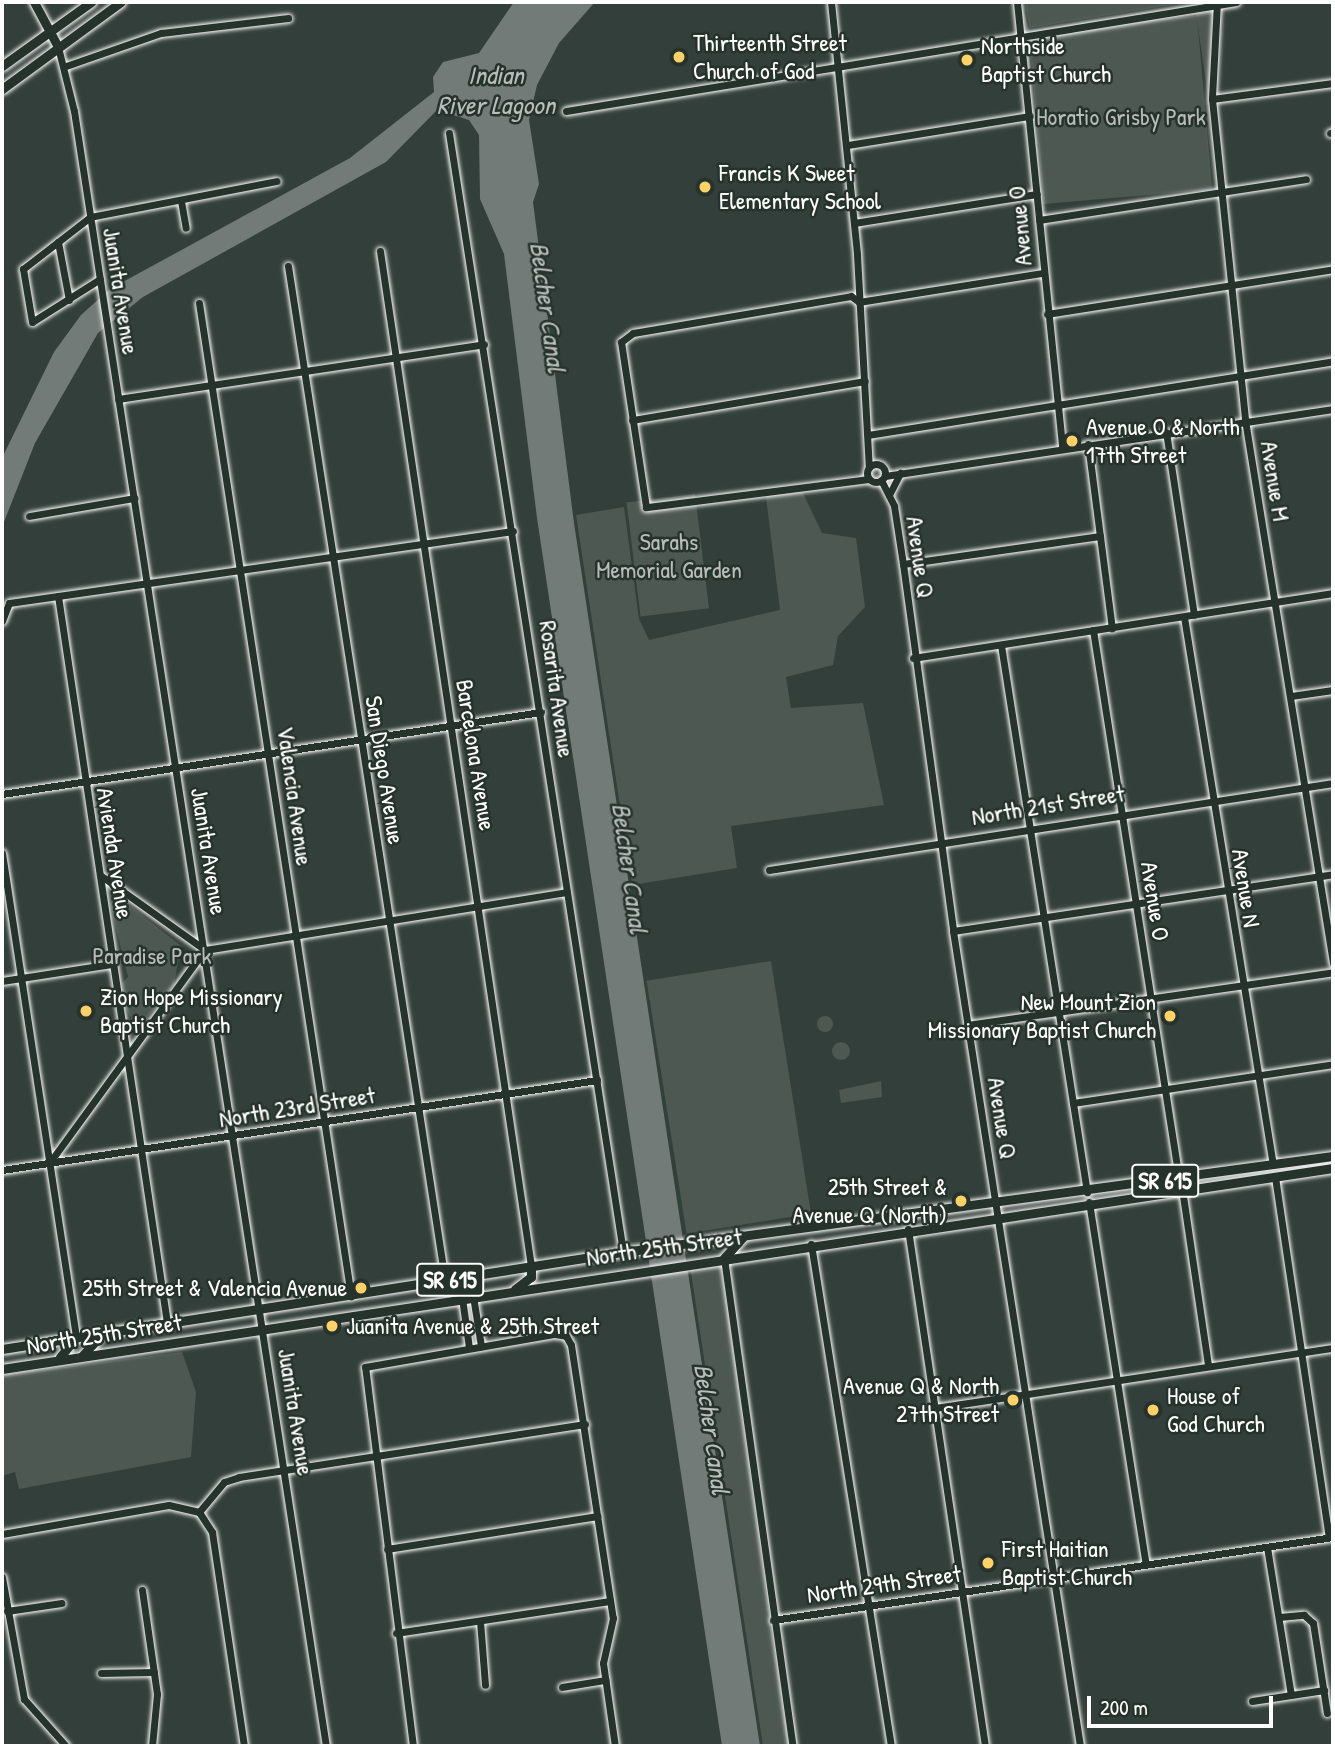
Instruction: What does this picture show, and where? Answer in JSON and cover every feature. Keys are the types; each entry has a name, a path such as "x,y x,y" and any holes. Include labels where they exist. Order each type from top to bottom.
{"main road":[{"path":"34,2 58,47"},
{"path":"2,66 91,2"},
{"path":"2,89 121,2"},
{"name":"North 25th Street","path":"2,1349 623,1252 1087,1192 1333,1156"},
{"name":"North 25th Street","path":"2,1369 811,1243 1333,1168"},
{"path":"1107,1200 1179,1179"},
{"path":"724,1258 744,1236"},
{"path":"513,1290 531,1277 531,1266"},
{"path":"82,1356 104,1333"},
{"path":"51,1360 69,1352 76,1338"}],"street":[{"path":"831,2 848,145 868,435 876,473"},
{"name":"Avenue O","path":"1017,2 1062,447"},
{"path":"566,111 1236,2"},
{"name":"Avenue M","path":"1217,4 1212,99 1245,420 1333,963"},
{"path":"66,66 161,33 288,18"},
{"name":"Juanita Avenue","path":"58,47 66,66 109,334 286,1470 326,1746"},
{"path":"1212,99 1333,83"},
{"path":"848,145 1030,116"},
{"name":"Rosarita Avenue","path":"449,132 623,1252"},
{"path":"1039,220 1306,179"},
{"path":"100,279 32,322 23,269 90,217 277,181"},
{"path":"854,223 1037,194"},
{"path":"181,201 186,228"},
{"path":"58,242 69,300"},
{"name":"Barcelona Avenue","path":"380,250 508,1093 531,1266"},
{"name":"San Diego Avenue","path":"288,266 330,557 445,1280"},
{"path":"1047,314 1333,269"},
{"path":"1043,273 859,302 851,296 624,337 632,421 646,507 1333,409"},
{"name":"Valencia Avenue","path":"198,303 213,386 351,1296"},
{"path":"118,399 484,344"},
{"path":"868,435 1333,361"},
{"path":"632,421 864,381"},
{"path":"1166,432 1194,615"},
{"path":"1088,444 1112,628"},
{"path":"889,496 901,472"},
{"name":"Avenue Q","path":"876,473 889,496 903,564 913,658 939,841 1080,1746"},
{"path":"29,516 134,498"},
{"path":"2,621 9,603 513,531"},
{"path":"903,564 1100,536"},
{"path":"913,658 1333,593"},
{"name":"Avienda Avenue","path":"58,596 167,1323"},
{"name":"Avenue N","path":"1184,617 1226,891 1273,1165"},
{"name":"Avenue O","path":"1093,630 1179,1179"},
{"path":"1001,645 1087,1192"},
{"path":"1291,696 1333,690"},
{"path":"2,794 541,712"},
{"name":"North 21st Street","path":"769,870 939,841 1333,783"},
{"path":"2,853 76,1338"},
{"path":"953,931 1333,874"},
{"path":"100,875 205,950 390,923 566,892"},
{"path":"50,1162 205,950"},
{"path":"2,981 113,964"},
{"path":"967,1025 1333,972"},
{"path":"1073,1103 1333,1064"},
{"name":"North 23rd Street","path":"2,1170 597,1080"},
{"path":"1275,1177 1331,1537"},
{"path":"1182,1189 1208,1366"},
{"path":"1088,1202 1146,1565"},
{"path":"908,1229 960,1593 985,1746"},
{"path":"811,1243 891,1746"},
{"path":"724,1258 773,1620 793,1746"},
{"path":"472,1296 481,1346"},
{"path":"462,1298 469,1348"},
{"path":"413,1746 373,1458 365,1367 481,1346 566,1336 584,1424 610,1601 605,1680 615,1746"},
{"path":"935,1408 1118,1378 1333,1348"},
{"path":"199,1512 224,1482 584,1424"},
{"path":"2,1534 169,1505 199,1512 212,1532 244,1746"},
{"path":"387,1549 597,1516"},
{"name":"North 29th Street","path":"773,1620 1331,1537"},
{"path":"1267,1546 1291,1695"},
{"path":"2,1577 24,1699 56,1744 66,1746"},
{"path":"142,1590 154,1672 152,1746"},
{"path":"396,1633 610,1601"},
{"path":"7,1611 61,1603"},
{"path":"1279,1617 1304,1615 1313,1623 1327,1713"},
{"path":"480,1621 485,1685"},
{"path":"101,1673 154,1672"},
{"path":"562,1687 605,1680"},
{"path":"1252,1701 1324,1690"}],"green space":[{"path":"1020,2 1030,31 1213,3 1025,34"},
{"path":"1025,2 1189,2 1029,28"},
{"path":"1213,9 1208,97 1196,13 1029,42 1030,80 1026,40"},
{"name":"Horatio Grisby Park","path":"1197,16 1212,189 1044,204 1029,31"},
{"path":"787,489 803,493 822,533 856,538 865,607 838,636 833,665 786,677 791,708 863,703 884,805 731,826 737,868 632,885 576,515 624,507 639,619 649,640 780,610 766,497"},
{"name":"Sarahs Memorial Garden","path":"695,494 709,608 641,617 627,502"},
{"name":"Paradise Park","path":"118,896 181,946 174,984 137,1031 125,1006 122,983 128,977 110,903"},
{"path":"771,961 811,1214 687,1234 647,981"},
{"path":"825,1016 833,1024 825,1032 817,1024"},
{"path":"841,1042 847,1045 850,1051 847,1057 841,1060 835,1057 832,1051 835,1045"},
{"path":"881,1081 882,1097 841,1103 839,1090"},
{"path":"721,1262 789,1746 763,1746 690,1266"},
{"path":"182,1352 196,1392 191,1457 19,1489 15,1472 2,1476 2,1375"}],"water":[{"name":"Indian River Lagoon","path":"514,2 595,2 559,43 537,85 529,120 539,184 533,202 574,523 760,1746 722,1746 537,518 504,254 480,199 479,135 469,120 437,110 386,162 143,297 98,333 35,443 2,527 2,458 54,352 81,315 110,289 350,158 434,92 433,77 443,62 479,53"}],"place":[{"name":"Thirteenth Street Church of God","path":"679,57"},
{"name":"Northside Baptist Church","path":"967,60"},
{"name":"Francis K Sweet Elementary School","path":"705,187"},
{"name":"Avenue O & North 17th Street","path":"1072,441"},
{"name":"Zion Hope Missionary Baptist Church","path":"86,1011"},
{"name":"New Mount Zion Missionary Baptist Church","path":"1170,1016"},
{"name":"25th Street & Avenue Q (North)","path":"961,1201"},
{"name":"25th Street & Valencia Avenue","path":"361,1288"},
{"name":"Juanita Avenue & 25th Street","path":"332,1326"},
{"name":"Avenue Q & North 27th Street","path":"1013,1400"},
{"name":"House of God Church","path":"1153,1410"},
{"name":"First Haitian Baptist Church","path":"988,1563"}],"water label":[{"name":"Belcher Canal","path":"548,307"},
{"name":"Belcher Canal","path":"630,868"},
{"name":"Belcher Canal","path":"712,1429"}]}
